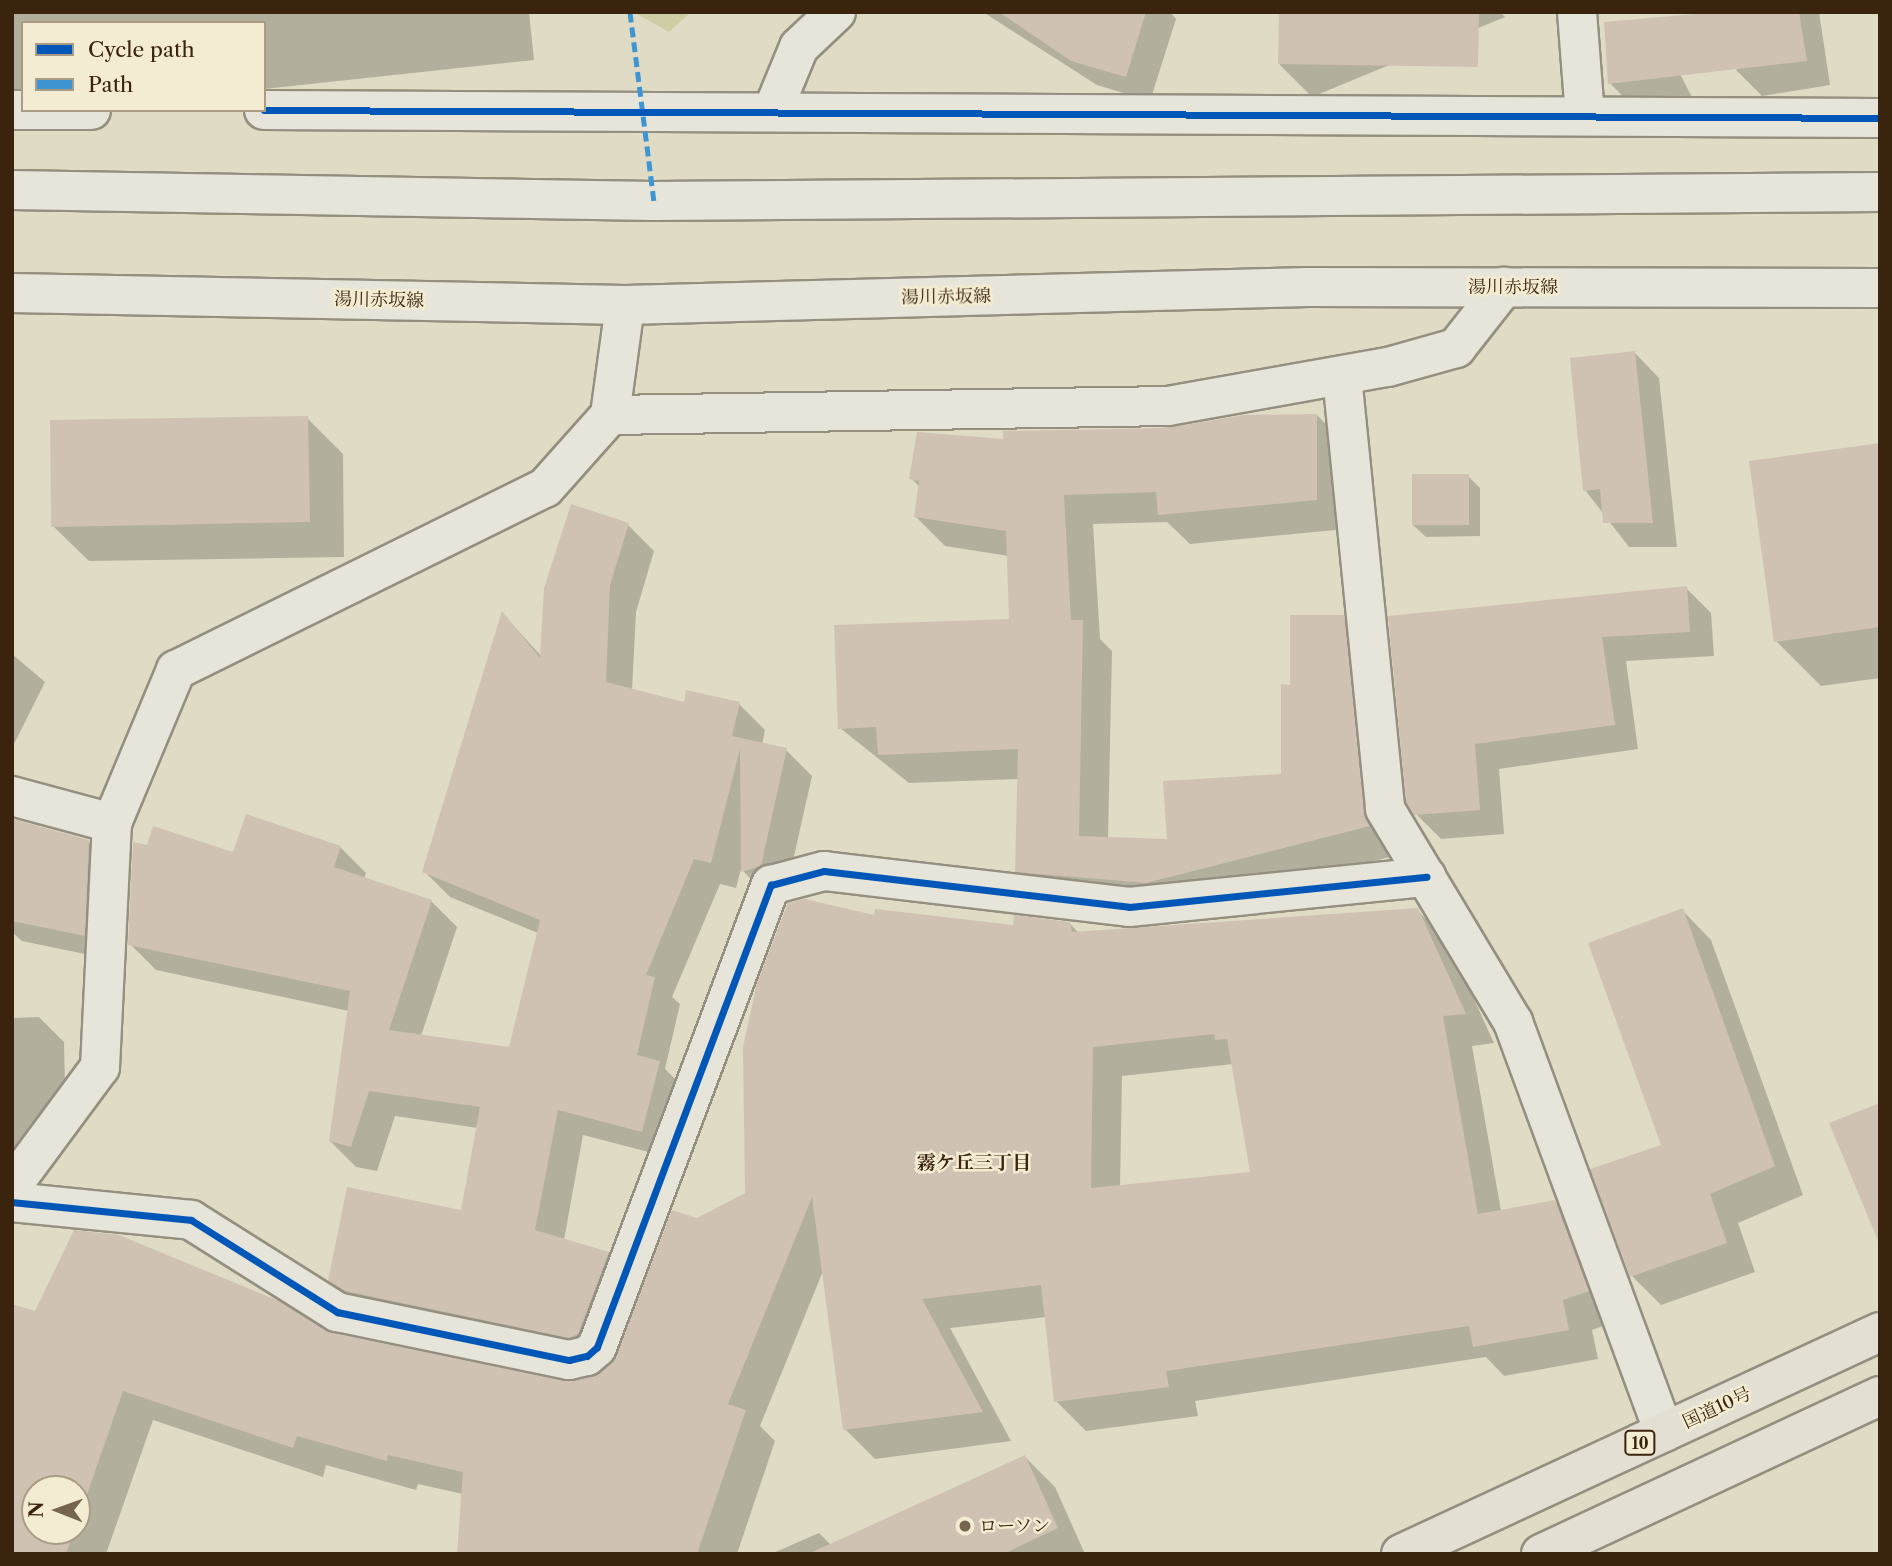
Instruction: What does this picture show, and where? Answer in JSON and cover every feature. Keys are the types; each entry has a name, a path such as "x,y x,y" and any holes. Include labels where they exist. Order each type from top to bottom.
{"highway":[{"name":"国道10号","path":"1401,1554 1880,1332"},
{"path":"1541,1554 1880,1396"}],"street":[{"path":"773,110 799,47 835,12"},
{"path":"1577,12 1585,117"},
{"path":"266,110 773,110 1880,118"},
{"path":"12,190 653,201 1880,192"},
{"path":"610,415 1168,406 1342,376 1456,348 1504,288"},
{"name":"湯川赤坂線","path":"12,293 625,305 1504,288 1880,288"},
{"path":"12,1186 100,1067 112,823 176,670 545,488 610,415 625,305"},
{"path":"1342,376 1385,809 1513,1022 1664,1432"},
{"path":"12,796 112,823"},
{"path":"12,1202 191,1220 337,1312 569,1360 587,1356 597,1347 771,885 824,871 1129,907 1426,877"}],"green space":[{"path":"633,12 691,12 669,32"}],"building":[{"path":"999,12 1146,12 1126,77 1071,61"},
{"path":"1279,12 1479,12 1478,67 1278,64"},
{"path":"1717,12 1799,12 1807,61 1608,84 1604,22"},
{"path":"1635,351 1653,523 1603,523 1600,489 1583,491 1570,358"},
{"path":"1317,414 1317,500 1158,515 1156,492 1064,495 1071,620 1083,620 1079,836 1167,839 1163,781 1281,774 1281,684 1290,685 1290,615 1344,615 1370,826 1146,883 1015,872 1018,749 878,755 876,727 838,729 834,625 1009,619 1006,531 914,517 919,481 909,479 917,432 1003,439 1003,431 1168,428 1244,415"},
{"path":"308,416 310,522 51,527 50,420"},
{"path":"1880,443 1880,627 1774,642 1749,461"},
{"path":"1412,474 1469,474 1469,525 1412,525"},
{"path":"571,504 629,523 610,585 606,682 684,702 686,690 740,702 732,736 787,748 761,866 741,872 740,749 711,863 694,859 646,975 655,977 637,1055 660,1061 642,1132 558,1110 535,1230 609,1252 578,1334 569,1338 345,1291 328,1281 347,1187 461,1210 480,1107 369,1091 351,1147 329,1141 350,991 128,945 133,842 147,845 153,826 233,852 246,814 341,846 334,867 432,900 389,1030 509,1047 540,920 422,872 502,611 540,658 544,588"},
{"path":"1687,586 1690,632 1602,637 1615,725 1475,744 1480,810 1414,815 1406,802 1388,616"},
{"path":"12,819 89,840 85,936 12,921"},
{"path":"805,899 874,915 875,909 1013,925 1014,915 1070,922 1072,932 1418,908 1466,1014 1443,1016 1478,1214 1555,1200 1589,1291 1563,1300 1569,1330 1473,1347 1469,1326 1166,1371 1169,1387 1054,1402 1041,1285 922,1299 983,1412 843,1430 812,1197 728,1404 746,1410 697,1554 457,1554 463,1472 388,1455 387,1461 297,1436 293,1448 123,1391 91,1483 91,1475 21,1475 21,1545 69,1545 66,1554 12,1554 12,1304 35,1311 74,1230 119,1235 279,1301 333,1333 565,1381 602,1372 617,1355 672,1210 697,1218 745,1193 743,1047 757,983 788,903","holes":["1214,1034 1215,1040 1227,1039 1250,1172 1091,1188 1093,1047"]},
{"path":"1683,908 1775,1166 1710,1194 1727,1243 1630,1277 1590,1169 1661,1145 1588,943"},
{"path":"1880,1103 1880,1243 1879,1243 1829,1123"},
{"path":"1025,1455 1058,1528 1003,1554 808,1554"}],"marked path":[{"path":"630,12 654,201"}],"cycle path":[{"path":"266,110 1880,118"},
{"path":"12,1202 191,1220 337,1312 569,1360 587,1356 597,1347 771,885 824,871 1129,907 1426,877"}],"place":[{"name":"ローソン","path":"965,1526"}],"district":[{"name":"霧ケ丘三丁目","path":"974,1163"}]}
